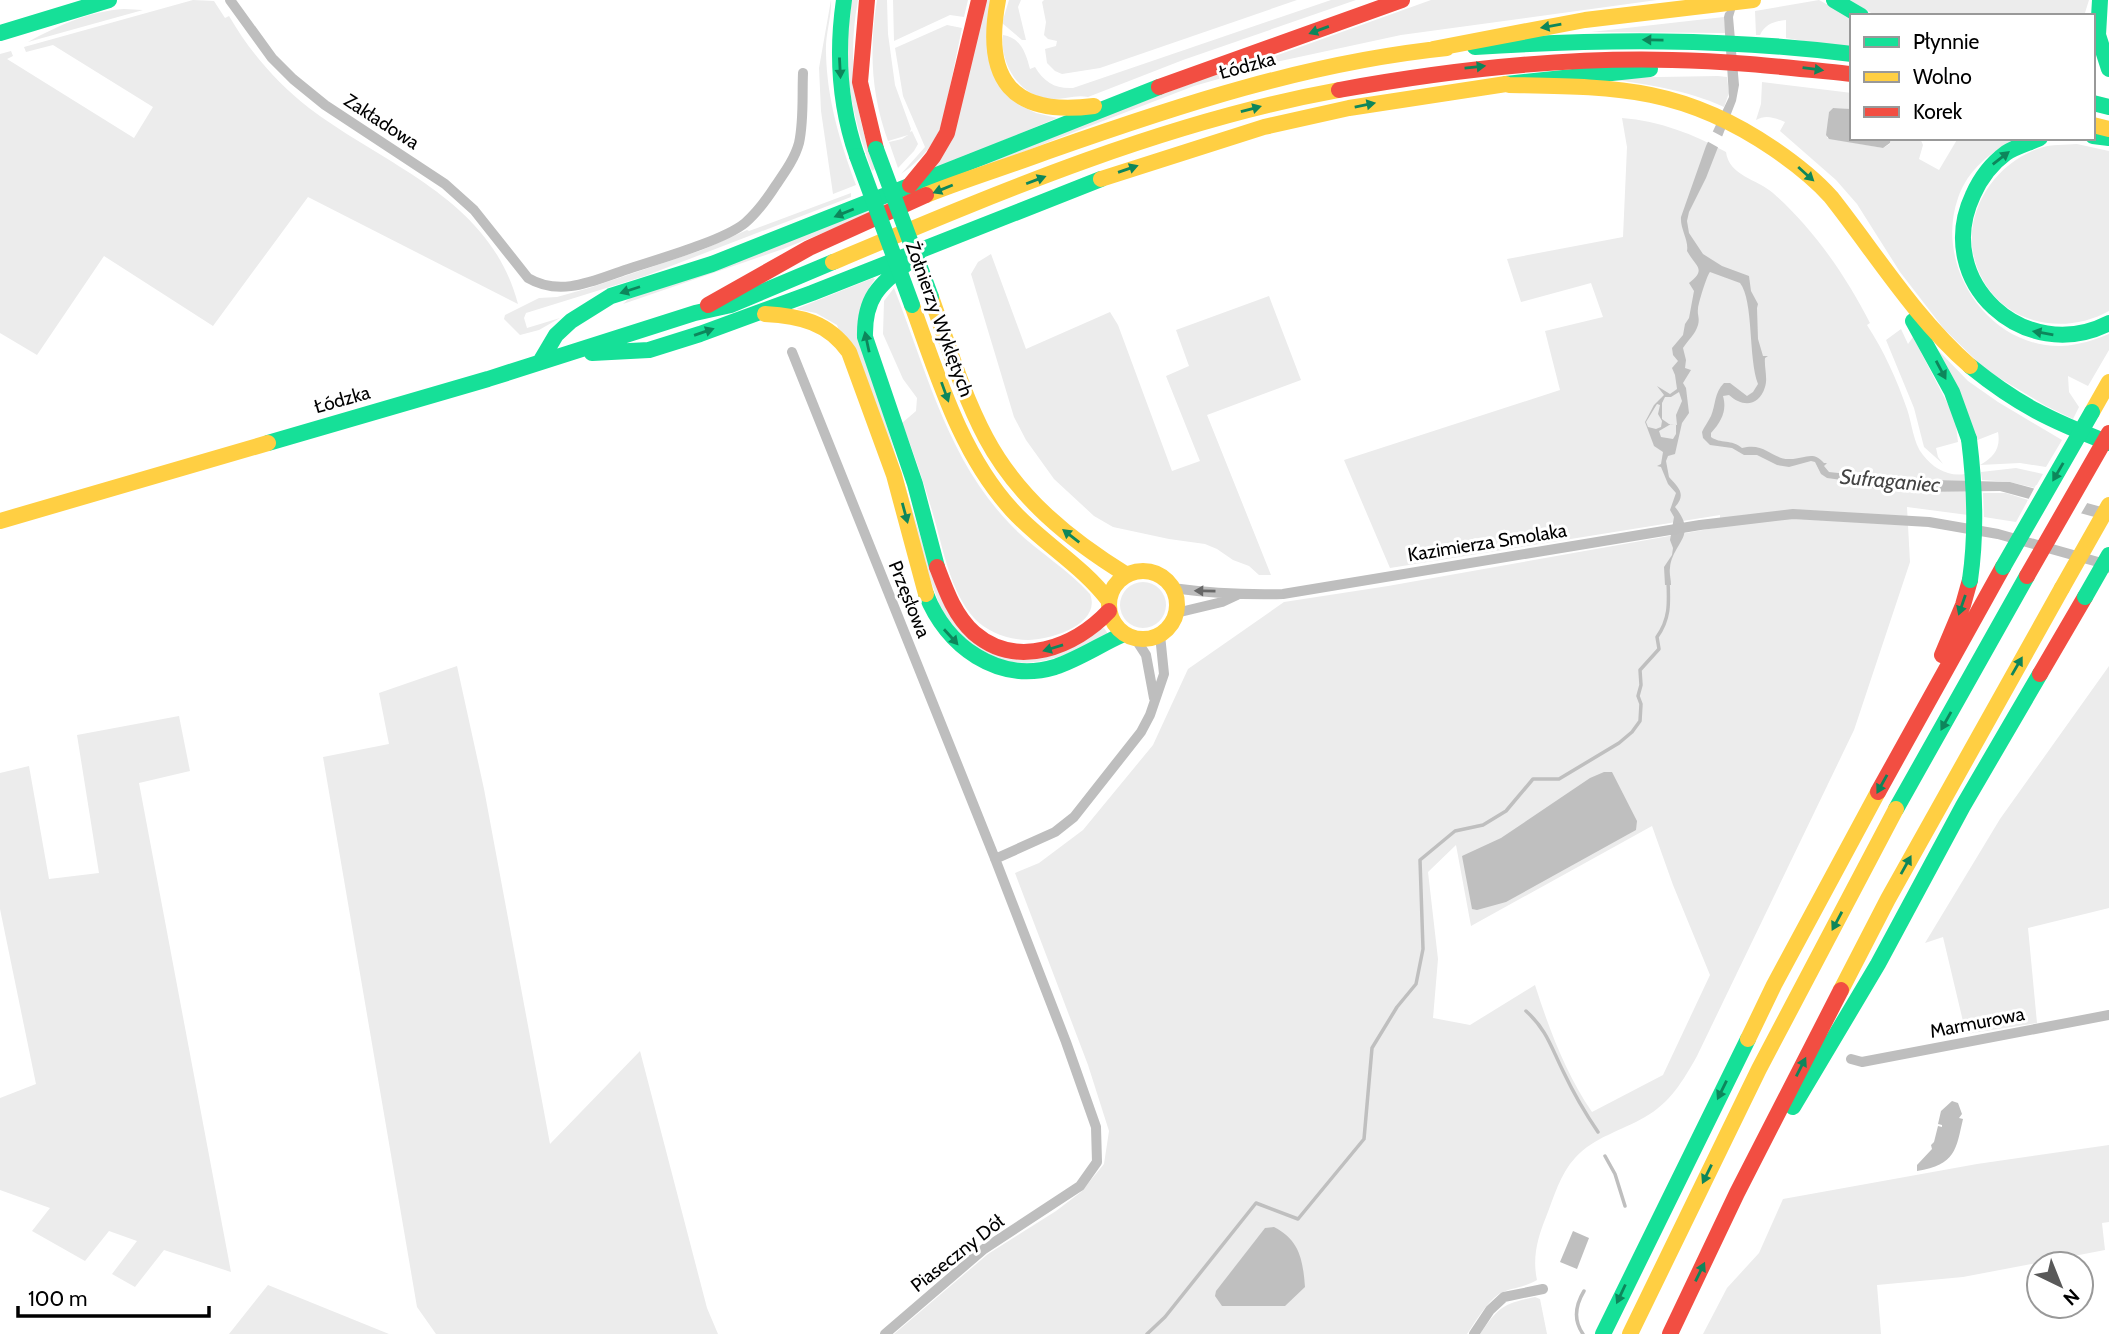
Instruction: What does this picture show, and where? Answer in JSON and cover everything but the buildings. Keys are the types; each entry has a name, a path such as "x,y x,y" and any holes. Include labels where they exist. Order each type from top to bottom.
{"main road":[{"path":"0,33 109,0"},
{"name":"Żołnierzy Wyklętych","path":"844,0 839,70 848,129 963,438 987,479 1025,524 1093,579 1109,606"},
{"name":"Żołnierzy Wyklętych","path":"867,0 860,82 876,149 976,418 1005,470 1031,502 1106,563 1127,575"},
{"path":"907,187 933,157 947,133 979,0"},
{"path":"998,0 993,26 993,50 1000,74 1029,102 1042,108 1079,109 1125,100"},
{"path":"540,362 556,335 571,321 611,296 712,264 1125,100 1402,0"},
{"path":"1433,49 1585,20 1753,0"},
{"path":"1834,0 1857,14"},
{"path":"2100,0 2098,37 2109,69"},
{"name":"Łódzka","path":"695,313 754,276 794,255 905,205 990,171 1159,112 1314,70 1433,49 1573,41 1721,41 1850,54"},
{"name":"Łódzka","path":"0,520 568,354 695,313 731,305 1094,158 1200,123 1287,100 1413,75 1509,64 1610,59 1719,60 1850,74"},
{"path":"568,354 649,350 758,313 1108,176 1227,137 1358,106 1558,77 1719,60"},
{"path":"1509,85 1615,88 1668,97 1752,133 1780,152 1828,194 1935,333 1978,374 2039,415 2109,443"},
{"path":"2035,140 2002,156 1990,166 1974,189 1963,227 1963,251 1970,274 1996,311 2026,329 2065,335 2090,331 2109,323"},
{"path":"758,313 814,320 842,340 886,450 926,596 937,620 955,644 983,662 1002,668 1032,671 1069,663 1130,636 1152,638 1160,635 1173,621 1176,613 1177,604 1172,588 1157,575 1137,572 1127,575 1112,591 1109,606 1094,628 1063,645 1043,651 1010,650 990,643 974,633 955,612 941,579 922,503 865,337 865,314 871,298 883,281 928,246"},
{"path":"1884,268 1952,392 1969,439 1976,490 1975,550 1970,580 1963,605 1915,724"},
{"path":"1603,1334 1774,985 1915,724 2109,382"},
{"path":"1630,1334 1772,1044 1887,826 2109,433"},
{"path":"1670,1334 1737,1193 1888,899 2109,505"},
{"path":"1737,1193 1814,1075 1878,964 1963,806 2109,555"},
{"path":"1109,606 1112,620 1130,636"}],"street":[{"name":"Zakładowa","path":"230,0 272,58 293,79 325,105 452,190 488,226 528,278 545,286 559,288 583,284 703,243 743,225 768,197 796,152 801,129 803,73"},
{"name":"Przęsłowa","path":"792,352 995,859 1096,1127 1097,1162 1080,1186 1054,1205"},
{"name":"Kazimierza Smolaka","path":"1172,588 1223,592 1237,596 1283,594 1700,525 1793,514 1929,522 1998,534 2098,562 2109,570"},
{"name":"Kazimierza Smolaka","path":"1176,613 1237,596"},
{"path":"995,859 1055,832 1074,817 1141,732 1164,674 1160,635"},
{"path":"1130,636 1146,655 1152,677 1154,703"},
{"name":"Marmurowa","path":"1851,1059 1862,1062 2109,1015"},
{"name":"Piaseczny Dół","path":"885,1334 984,1249 1054,1205"},
{"path":"1474,1334 1490,1310 1504,1297 1544,1289"}],"shaded area":[{"path":"193,0 214,1 225,18 229,16 265,66 309,108 432,188 460,211 485,237 504,268 518,304 308,197 213,326 104,256 37,355 0,333 0,54 11,51 13,56 7,59 134,138 153,107 53,45 26,52 24,47"},
{"path":"831,0 826,46 829,87 840,137 856,185 833,194 821,111 819,68"},
{"path":"852,0 858,0 853,43 855,86 862,128 875,169 872,171 858,127 850,87 847,46"},
{"path":"877,0 887,0 888,34 895,85 910,132 912,131 918,144 898,168 889,142 908,135 888,141 878,106 872,54"},
{"path":"893,0 968,0 964,17 950,15 894,41"},
{"path":"986,0 991,0 988,15 1019,105 1057,118 935,169"},
{"path":"1009,0 1021,0 1018,7 1026,40 1022,40 1002,23"},
{"path":"1044,0 1297,0 1100,68 1062,74 1047,63 1045,49 1056,46 1057,41 1044,35"},
{"path":"1331,0 1356,0 1183,60 1088,97 1039,97 1029,92 1014,77 1004,57 1003,35 1018,43 1030,69 1035,67 1042,77 1055,86 1073,88"},
{"path":"1431,0 1657,0 1401,35 1266,64 1261,61"},
{"path":"1819,0 1850,17 1850,49 1786,38 1786,20 1771,24 1760,35 1756,35 1755,11"},
{"path":"1850,0 2089,0 2085,14 1873,14"},
{"path":"124,9 143,10 28,42 74,20"},
{"path":"1724,17 1726,33 1591,32"},
{"path":"947,25 962,28 943,121 927,151 901,174 925,147 903,96 895,48"},
{"path":"1227,72 1229,76 1194,86 1051,141 783,249 623,304 634,294"},
{"path":"1727,77 1729,93 1724,107 1679,91 1601,78"},
{"path":"1762,82 1850,93 1850,109 1833,108 1829,112 1827,138 1883,148 1890,144 1891,140 1921,140 1923,145 1919,159 1939,170 1957,140 2014,140 1982,162 1962,188 1953,224 1954,250 1961,275 1973,298 1990,318 2011,333 2035,343 2062,346 2109,334 2109,350 2088,386 2068,376 2069,392 2079,407 2073,419 1986,370 1944,329 1900,272 1857,204 1836,180 1780,131 1785,122 1767,117 1756,120 1761,104"},
{"path":"1622,118 1676,129 1726,152 1732,167 1767,188 1802,221 1828,254 1861,305 1870,323 1867,325 1899,387 1920,450 1936,468 1947,473 1965,474 1966,481 1902,479 1967,491 1968,515 1907,507 1910,562 1854,730 1686,1074 1669,1098 1654,1111 1599,1139 1575,1158 1561,1178 1541,1232 1536,1255 1537,1280 1499,1294 1467,1334 894,1334 988,1254 1081,1192 1104,1164 1109,1131 1088,1065 1015,873 1039,863 1083,830 1153,745 1188,669 1284,602 1720,527 1720,515 1390,568 1344,460 1560,390 1545,331 1603,317 1591,283 1521,302 1507,259 1623,237 1627,147","holes":["1652,826 1710,975 1663,1075 1592,1112 1559,1051 1535,985 1470,1025 1433,1018 1438,959 1428,872 1456,845 1471,926"]},
{"path":"2077,144 2109,151 2109,311 2071,323 2032,320 1999,301 1986,286 1972,248 1976,212 1994,179 2023,155 2044,147"},
{"path":"851,193 851,197 645,276 526,313 524,318 527,328 560,318 539,330 520,335 504,319 505,315 539,298 557,297 589,288 702,250 747,230"},
{"path":"991,254 1026,349 1110,312 1118,325 1172,471 1200,461 1166,376 1189,366 1176,330 1269,296 1301,380 1207,415 1271,575 1259,575 1249,566 1205,544 1113,527 1094,516 1054,479 1026,440 1014,417 971,274 978,262"},
{"path":"875,279 869,288 879,400 930,568 1001,655 1104,628 1108,634 1059,657 1026,663 992,657 971,645 944,617 837,325 816,313 796,309"},
{"path":"894,288 940,412 969,470 1009,523 1090,594 1092,605 1089,614 1072,628 1038,639 1006,637 979,623 959,595 948,569 926,491 902,423 916,411 917,398 903,379 883,334 884,301"},
{"path":"1901,329 1908,344 1913,337 1955,418 1958,442 1936,448 1943,464 1924,447 1914,408 1886,340"},
{"path":"1935,347 1968,381 2062,440 2046,467 2020,463 1980,465 1995,452 1998,432 1975,441"},
{"path":"2016,468 2043,474 2035,488 2010,482 1982,480 1981,472"},
{"path":"1983,493 2006,493 2028,500 2016,522 1984,517"},
{"path":"1143,582 1159,589 1166,605 1159,621 1143,628 1127,621 1120,605 1127,589"},
{"path":"457,666 484,789 550,1144 640,1051 707,1308 718,1334 436,1334 417,1307 323,757 389,744 379,693"},
{"path":"2109,666 2109,908 2028,928 2037,1023 1966,1034 1943,937 1925,943 2000,819"},
{"path":"179,716 190,771 139,783 231,1272 164,1250 135,1287 112,1274 137,1241 109,1231 85,1261 32,1231 50,1208 0,1190 0,1098 36,1084 0,909 0,773 29,766 49,879 99,873 77,735"},
{"path":"2109,1145 2109,1222 2102,1223 2105,1250 2025,1250 2025,1265 1963,1277 1877,1285 1881,1334 1703,1334 1727,1288 1759,1253 1783,1199 1977,1164"},
{"path":"268,1285 389,1334 229,1334"},
{"path":"1535,1297 1540,1299 1547,1334 1480,1334 1502,1308"}],"water":[{"name":"Sufraganiec","path":"1738,0 1733,17 1739,85 1736,101 1687,221 1689,233 1703,254 1722,266 1749,276 1751,291 1758,304 1758,339 1763,356 1768,356 1765,358 1766,380 1762,394 1750,403 1739,402 1729,395 1723,396 1723,415 1711,437 1742,448 1757,447 1784,459 1816,457 1827,463 1824,466 1829,472 1866,476 1874,483 1887,480 1891,476 1900,479 2010,482 2109,509 2109,521 2000,491 1914,492 1898,484 1874,489 1864,483 1827,478 1821,474 1815,462 1789,467 1777,465 1757,455 1744,455 1732,448 1710,445 1703,438 1702,432 1724,383 1730,383 1747,396 1758,384 1744,291 1740,283 1710,272 1698,306 1698,325 1683,348 1685,368 1691,370 1683,383 1689,413 1682,423 1675,454 1668,456 1666,461 1669,477 1681,494 1675,507 1685,525 1682,539 1672,559 1671,585 1665,585 1664,567 1673,548 1670,540 1674,517 1670,510 1676,493 1668,484 1661,467 1657,466 1661,464 1663,452 1654,446 1645,422 1654,405 1664,395 1657,386 1670,394 1677,389 1672,368 1678,361 1672,348 1683,335 1689,318 1694,291 1689,283 1699,271 1687,251 1681,217 1706,146 1729,97 1724,17","holes":["1679,392 1682,401 1676,415 1676,434 1673,439 1661,437 1659,431 1671,424 1662,419 1662,403 1665,397","1657,404 1660,405 1658,414 1662,421 1661,427 1656,429 1648,427 1646,422"]},
{"path":"1833,108 1850,109 1850,140 1891,140 1890,143 1883,148 1829,139 1826,135 1829,112"},
{"path":"1604,772 1612,772 1637,821 1636,830 1506,902 1472,909 1462,856 1501,838 1590,778"},
{"path":"1952,1101 1958,1103 1962,1114 1959,1118 1963,1119 1956,1147 1940,1165 1917,1171 1917,1165 1932,1149 1938,1126 1942,1127 1938,1124 1941,1111"},
{"path":"1274,1227 1295,1245 1303,1268 1305,1287 1285,1306 1222,1306 1215,1296 1216,1291 1265,1228"},
{"path":"1573,1231 1589,1238 1577,1269 1560,1262"}],"pier":[{"path":"1710,130 1725,138 1721,149 1705,140"},
{"path":"2036,485 2089,500 2079,517 2027,502"}],"waterway":[{"path":"1147,1334 1165,1317 1256,1203 1298,1219 1364,1139 1372,1048 1397,1007 1416,984 1423,949 1420,860 1455,831 1483,825 1506,811 1533,779 1559,779 1619,743 1632,732 1640,721 1640,670 1659,649 1657,637 1668,610 1668,581"},
{"path":"1526,1011 1544,1032 1575,1095 1598,1132"},
{"path":"1605,1156 1615,1174 1625,1206"},
{"path":"1583,1334 1576,1313 1584,1291"}],"traffic: fast":[{"path":"0,33 109,0"},
{"path":"844,0 840,40 841,79 846,117 857,156"},
{"path":"1834,0 1858,14"},
{"path":"2100,0 2098,35 2109,69"},
{"path":"1475,47 1569,42 1664,42 1758,45 1850,54"},
{"path":"1506,84 1650,69"},
{"path":"540,362 556,335 571,321 611,296 712,264 1159,87"},
{"path":"2095,104 2109,107"},
{"path":"2095,136 2109,138"},
{"path":"2035,140 2006,153 1979,183 1964,227 1965,258 1976,285 1994,308 2018,324 2047,333 2077,333 2109,323"},
{"path":"876,149 931,297"},
{"path":"857,156 912,305"},
{"path":"592,353 649,350 700,334 812,293 1101,179"},
{"path":"911,260 876,292 865,323 865,337 915,484 937,567"},
{"path":"268,443 488,379 695,313 731,305 833,262"},
{"path":"1913,321 1952,392 1969,439"},
{"path":"1970,366 2036,411 2109,443"},
{"path":"2003,567 2092,412"},
{"path":"1969,439 1974,510 1970,580"},
{"path":"2085,597 2109,555"},
{"path":"1896,809 2027,576"},
{"path":"926,594 935,613 961,644 994,665 1014,670 1034,671 1055,667 1124,634"},
{"path":"1793,1107 1878,964 1963,806 2040,674"},
{"path":"1603,1334 1748,1039"}],"traffic: slow":[{"path":"998,0 994,28 995,51 1000,71 1009,87 1023,98 1042,105 1065,108 1094,106"},
{"path":"1433,49 1585,20 1753,0"},
{"path":"926,195 1144,118 1244,88 1344,64 1447,48"},
{"path":"1101,179 1264,127 1349,108 1506,84"},
{"path":"1509,85 1582,87 1647,94 1709,113 1741,128 1789,159 1825,190 1931,327 1970,366"},
{"path":"833,262 1019,186 1145,140 1273,104 1339,90"},
{"path":"2095,126 2109,129"},
{"path":"931,297 970,404 999,460 1047,516 1085,547 1127,575"},
{"path":"912,305 952,413 978,464 1012,510 1087,576 1109,601"},
{"path":"765,314 801,319 822,327 849,352 894,475 926,594"},
{"path":"2092,412 2109,382"},
{"path":"0,521 268,443"},
{"path":"2062,588 2109,505"},
{"path":"1143,571 1156,574 1167,581 1174,592 1177,605 1174,618 1167,629 1156,636 1143,639 1130,636 1119,629 1112,618 1109,605 1112,592 1119,581 1130,574 1143,571"},
{"path":"1841,990 1888,899 2062,588"},
{"path":"1748,1039 1774,985 1878,792"},
{"path":"1630,1334 1759,1069 1896,809"}],"traffic: jam":[{"path":"867,0 860,82 876,149"},
{"path":"910,185 933,157 947,133 979,0"},
{"path":"1159,87 1402,0"},
{"path":"1339,90 1505,66 1588,61 1717,62 1850,74"},
{"path":"708,305 809,248 926,195"},
{"path":"2027,576 2109,433"},
{"path":"937,567 961,619 974,633 991,644 1008,650 1027,652 1063,644 1080,635 1109,611"},
{"path":"1878,792 2003,567"},
{"path":"1942,655 1963,605 1970,580"},
{"path":"2040,674 2085,597"},
{"path":"1670,1334 1737,1193 1841,990"}]}
